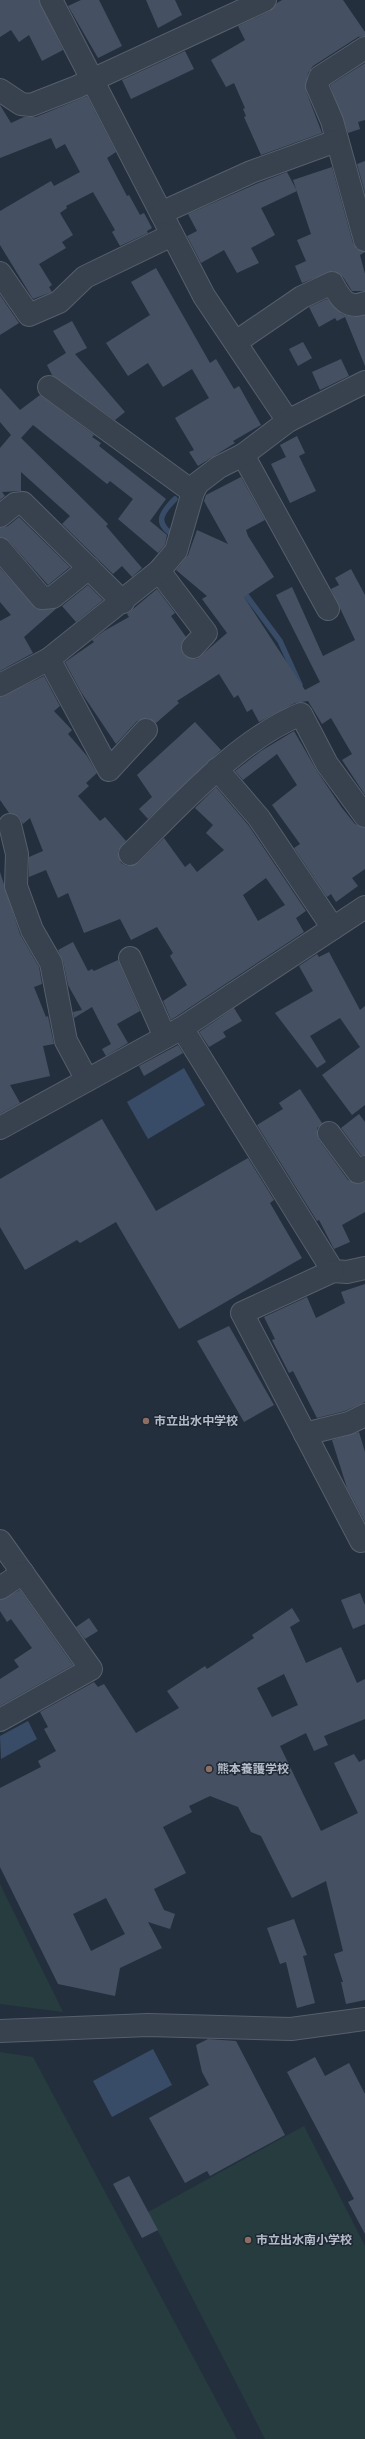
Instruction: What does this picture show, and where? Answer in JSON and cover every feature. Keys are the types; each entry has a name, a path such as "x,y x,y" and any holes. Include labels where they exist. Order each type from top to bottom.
{"street":[{"path":"51,0 204,296 288,421"},
{"path":"0,90 21,104 30,106 265,0"},
{"path":"365,48 320,77 317,86 332,121 336,141 365,240"},
{"path":"161,213 251,172 336,141"},
{"path":"3,283 29,315 59,302 85,277 172,235"},
{"path":"236,342 302,297 332,283 340,298 349,305 358,306 365,303"},
{"path":"0,685 49,659 123,602 159,570 176,551 193,492 198,483 219,468 243,455 288,421 365,382"},
{"path":"49,387 193,492"},
{"path":"243,455 328,609"},
{"path":"0,516 15,504 23,503 123,602"},
{"path":"0,549 42,598 54,597 88,568"},
{"path":"159,570 206,632 193,647"},
{"path":"49,659 109,770 146,730"},
{"path":"130,854 217,770 281,722 300,714 327,764 365,816"},
{"path":"217,770 259,818 333,928"},
{"path":"10,825 17,854 16,886 32,930 51,963 66,1041 87,1080"},
{"path":"0,1128 173,1033 365,907"},
{"path":"130,958 173,1033 333,1271"},
{"path":"328,1133 358,1172 365,1167"},
{"path":"364,1544 242,1313 333,1271 347,1272 365,1268"},
{"path":"305,1434 349,1423 365,1415"},
{"path":"0,1541 91,1670 0,1720"},
{"path":"0,1588 23,1573"},
{"path":"0,2031 148,2025 291,2029 365,2019"}],"green space":[{"path":"0,1884 63,2012 0,2004"},
{"path":"0,2052 33,2057 237,2439 0,2439"},
{"path":"304,2126 365,2246 365,2439 265,2439 148,2212"}],"water":[{"path":"184,1068 205,1105 148,1139 127,1102"},
{"path":"28,1721 37,1739 1,1759 0,1736"},
{"path":"153,2049 172,2085 112,2117 93,2081"}],"building":[{"path":"0,0 39,0 63,50 42,61 29,35 19,42 11,30 0,37"},
{"path":"81,0 99,0 122,46 98,58 68,6"},
{"path":"146,0 175,0 182,15 158,28"},
{"path":"282,0 343,0 365,32 365,36 358,37 313,66 308,73 306,91 322,133 261,155 244,117 246,116 243,109 245,108 234,83 226,87 211,60 245,40 238,26 270,11"},
{"path":"185,51 194,69 131,99 122,80"},
{"path":"365,63 365,120 358,122 360,129 348,133 330,85"},
{"path":"87,96 116,152 107,158 127,196 129,195 140,215 144,213 152,228 147,231 148,233 120,246 112,232 115,230 93,192 66,206 67,208 60,213 73,235 62,242 66,248 39,264 52,285 49,287 52,292 33,299 0,245 0,211 51,181 54,186 80,172 65,144 56,149 51,138 0,158 0,105 11,123 24,117 36,117"},
{"path":"365,161 365,193 357,164"},
{"path":"332,167 353,243 357,249 365,252 360,255 365,274 365,291 352,291 343,277 333,271 302,283 295,266 306,261 297,240 311,234 293,180"},
{"path":"287,172 297,191 261,208 275,235 251,248 259,263 237,273 224,250 201,263 187,236 197,231 188,214"},
{"path":"156,268 210,363 216,359 234,389 239,386 261,425 233,441 235,443 198,466 189,452 194,450 175,418 209,398 192,369 163,387 148,363 128,376 106,343 150,315 131,282"},
{"path":"0,295 19,323 0,335"},
{"path":"327,299 342,314 354,317 365,316 365,366 345,317 337,321 335,318 319,327 309,307"},
{"path":"72,321 87,348 75,354 125,412 115,420 52,375 47,365 66,353 53,331"},
{"path":"303,342 312,358 298,366 289,349"},
{"path":"341,359 349,376 320,390 312,372"},
{"path":"0,388 20,410 40,395 94,435 92,437 101,443 99,446 166,499 150,521 167,535 165,545 158,553 118,519 133,499 110,481 107,484 33,425 21,438 108,524 106,526 142,568 132,577 122,566 113,574 62,524 70,516 21,472 21,491 2,492 5,496 0,500 0,448 11,435 0,422"},
{"path":"297,436 305,453 299,456 316,491 290,503 271,464 286,457 280,445"},
{"path":"241,477 265,520 246,530 248,536 274,577 244,597 305,690 320,682 276,595 292,587 323,656 355,640 331,589 339,585 335,578 351,569 365,595 365,795 342,760 352,754 331,718 322,724 308,701 295,703 259,722 252,709 247,712 238,695 234,698 219,674 177,701 179,703 156,723 148,718 137,721 116,744 81,692 65,662 94,642 92,640 104,631 129,617 127,614 157,589 175,613 171,616 186,637 181,645 185,656 197,659 227,633 202,599 207,596 176,570 188,555 197,530 228,544 204,501 206,495"},
{"path":"19,517 70,567 48,585 9,541 0,537 0,528 8,526"},
{"path":"0,568 37,609 57,608 24,637 33,653 0,671 0,621 11,615 0,602"},
{"path":"88,585 103,600 76,622 62,606"},
{"path":"44,676 60,706 54,711 72,730 68,734 87,756 97,773 86,783 89,786 78,796 100,821 105,817 126,841 118,851 121,863 127,866 138,863 164,838 185,867 190,863 197,872 224,850 206,833 213,825 195,808 216,787 249,826 306,911 296,918 304,932 171,1020 163,1001 187,985 170,956 173,953 157,927 131,940 120,919 84,933 68,893 58,898 46,870 29,877 29,857 43,851 30,818 23,824 19,817 9,813 0,800 0,697","holes":["266,878 285,905 258,921 243,895"]},
{"path":"195,722 221,750 148,819 139,809 152,797 137,775"},
{"path":"294,731 317,771 342,808 355,824 365,828 365,869 352,878 358,886 336,902 331,894 327,897 294,848 300,844 272,805 297,785 277,754 243,780 235,771 261,751"},
{"path":"0,872 20,934 39,967 42,984 34,987 46,1017 48,1016 54,1044 43,1046 50,1076 10,1085 20,1103 0,1114"},
{"path":"73,942 88,971 92,969 94,971 118,960 140,1011 117,1024 128,1043 106,1056 102,1049 111,1044 92,1007 74,1018 73,1012 82,1010 68,985 63,961 58,950"},
{"path":"329,952 360,1010 365,1006 365,1105 352,1115 322,1075 360,1047 340,1018 310,1036 326,1062 317,1068 275,1013 313,991 299,966 317,954 319,957"},
{"path":"234,1008 242,1021 223,1032 226,1037 209,1047 199,1032"},
{"path":"178,1045 183,1053 144,1076 139,1066"},
{"path":"300,1089 322,1123 317,1128 319,1140 348,1180 359,1184 365,1182 365,1212 342,1225 350,1242 334,1249 319,1220 317,1221 257,1125 283,1109 279,1103"},
{"path":"359,1114 365,1122 365,1155 361,1155 341,1128"},
{"path":"102,1119 156,1211 248,1158 274,1200 270,1203 302,1258 179,1329 116,1222 80,1243 77,1240 25,1270 0,1227 0,1179"},
{"path":"365,1284 365,1402 345,1411 317,1418 293,1371 289,1373 272,1340 275,1339 264,1317 307,1297 316,1318 345,1303 341,1292"},
{"path":"229,1326 274,1405 244,1422 197,1341"},
{"path":"359,1432 365,1452 365,1522 347,1488 332,1440"},
{"path":"20,1590 73,1665 0,1706 0,1679 19,1667 14,1660 32,1648 11,1619 7,1622 0,1611 0,1600"},
{"path":"360,1593 365,1605 365,1624 353,1629 341,1600"},
{"path":"292,1608 300,1621 290,1627 306,1663 341,1647 357,1683 365,1679 365,1719 324,1736 328,1745 314,1751 306,1733 280,1746 321,1831 358,1813 334,1763 354,1754 359,1762 365,1759 365,2000 346,2004 341,1982 343,1982 334,1954 343,1951 326,1881 292,1898 261,1836 251,1832 238,1807 210,1796 189,1806 192,1812 163,1827 186,1873 154,1889 164,1910 175,1914 170,1929 148,1922 162,1948 120,1968 115,1996 58,1984 0,1867 0,1788 41,1767 38,1761 56,1751 44,1729 48,1727 40,1712 94,1682 98,1687 104,1684 136,1733 179,1708 167,1691 205,1666 207,1669 254,1638 252,1635","holes":["284,1674 298,1705 272,1717 257,1688","106,1898 125,1934 91,1951 73,1914"]},
{"path":"89,1618 98,1631 85,1639 76,1627"},
{"path":"294,1919 307,1955 303,1956 315,2003 297,2008 286,1962 280,1964 267,1928"},
{"path":"208,2039 236,2041 285,2135 210,2176 207,2171 185,2183 149,2118 209,2085 202,2072 196,2045"},
{"path":"315,2057 325,2076 349,2063 365,2094 365,2234 348,2202 354,2199 287,2072"},
{"path":"129,2176 158,2230 142,2238 113,2184"}],"waterway":[{"path":"175,499 163,514 162,523 164,528 176,537"},
{"path":"243,591 280,641 300,685"}],"place":[{"name":"市立出水中学校","path":"146,1421"},
{"name":"熊本養護学校","path":"209,1769"},
{"name":"市立出水南小学校","path":"248,2240"}]}
